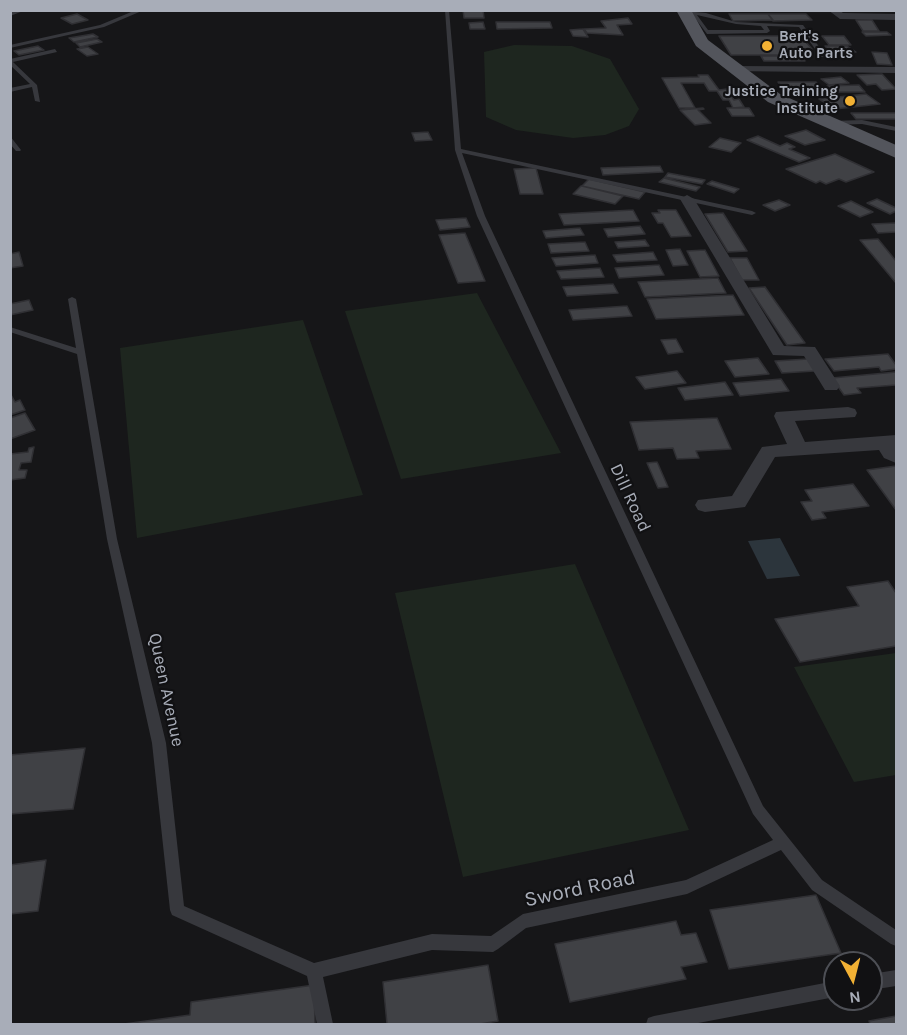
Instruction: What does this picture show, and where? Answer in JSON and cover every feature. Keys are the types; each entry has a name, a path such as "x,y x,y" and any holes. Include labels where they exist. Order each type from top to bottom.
{"main road":[{"path":"683,11 702,43 774,99 868,141"},
{"path":"683,11 689,43 751,94 812,124 897,152"}],"street":[{"path":"10,13 21,10"},
{"path":"833,10 840,16 897,17"},
{"path":"734,69 897,70"},
{"path":"687,199 779,351 809,351 831,386"},
{"path":"799,449 783,416 848,413"},
{"path":"705,505 738,502 770,451 893,447"}],"lane":[{"path":"10,47 102,26 141,10"},
{"name":"Dill Road","path":"447,10 458,150 481,216 758,810 817,885 897,939"},
{"path":"683,11 706,14 740,24 801,26 822,56"},
{"path":"683,11 707,32 767,31 763,24"},
{"path":"740,24 746,32"},
{"path":"10,62 55,51 40,40"},
{"path":"10,62 34,85 38,100"},
{"path":"10,90 34,85"},
{"path":"829,123 861,122 897,129"},
{"path":"10,138 18,150"},
{"path":"458,150 752,213"},
{"path":"10,329 81,352 72,299"},
{"name":"Queen Avenue","path":"81,352 112,539 159,743 177,910 314,971"},
{"name":"Sword Road","path":"314,971 432,942 493,944 523,921 687,887 783,842"},
{"path":"314,971 325,1024"},
{"path":"654,1024 823,991"}],"shaded area":[{"path":"514,45 572,46 610,59 639,109 629,126 605,135 573,138 516,130 486,117 484,52"},
{"path":"477,293 561,453 401,479 345,311"},
{"path":"303,320 363,495 137,538 120,348"},
{"path":"780,538 800,576 767,579 748,541"},
{"path":"575,564 689,830 463,877 395,593"},
{"path":"896,653 896,775 854,782 794,667"}],"building":[{"path":"463,10 483,10 484,18 464,18"},
{"path":"77,14 88,20 72,24 61,18"},
{"path":"729,14 768,14 773,20 733,21"},
{"path":"768,14 806,14 812,20 773,21"},
{"path":"628,18 632,24 617,25 623,35 587,33 584,29 606,28 601,21"},
{"path":"856,20 872,20 879,31 863,31"},
{"path":"483,22 485,29 470,29 469,23"},
{"path":"496,22 550,22 552,28 497,29"},
{"path":"583,29 588,37 573,36 570,30"},
{"path":"862,32 887,32 891,35 866,36"},
{"path":"93,34 98,37 74,42 69,38"},
{"name":"Bert's Auto Parts","path":"719,36 780,36 784,42 806,42 812,49 789,50 793,55 731,55"},
{"path":"822,36 844,36 851,45 829,45"},
{"path":"97,39 102,42 80,47 76,43"},
{"path":"38,46 44,50 19,55 14,51"},
{"path":"825,46 847,46 856,52 835,52 828,50"},
{"path":"88,47 98,54 87,56 77,49"},
{"path":"872,52 887,53 892,65 877,64"},
{"path":"761,56 801,56 805,61 764,61"},
{"path":"882,74 896,89 882,90 876,84 867,85 857,75"},
{"path":"698,75 708,75 719,90 727,89 734,100 739,99 744,107 733,108 729,100 723,100 717,91 709,91 704,83 681,83 695,108 679,108 662,78 699,77"},
{"path":"841,77 849,83 829,85 821,79"},
{"path":"778,82 816,82 824,91 786,92"},
{"path":"859,85 865,92 833,92 827,86"},
{"name":"Justice Training Institute","path":"866,94 880,104 835,109 819,99"},
{"path":"703,108 698,110 711,123 695,125 680,110"},
{"path":"727,108 749,108 754,116 732,116"},
{"path":"851,113 896,113 896,119 856,119"},
{"path":"806,130 825,140 805,145 785,136"},
{"path":"428,132 432,140 415,141 412,133"},
{"path":"758,136 780,146 787,143 795,147 789,149 810,158 799,162 747,140"},
{"path":"720,138 741,143 731,152 709,147"},
{"path":"835,154 874,172 846,182 839,179 826,184 820,181 816,183 786,169"},
{"path":"660,166 663,172 603,175 601,168"},
{"path":"536,168 543,194 520,194 514,169"},
{"path":"668,173 705,180 702,184 665,177"},
{"path":"664,178 700,187 696,191 659,182"},
{"path":"589,179 645,192 639,199 582,186"},
{"path":"712,181 739,189 734,193 707,184"},
{"path":"581,186 623,196 615,204 573,194"},
{"path":"877,199 896,208 896,211 890,214 867,203"},
{"path":"779,200 790,205 775,211 763,205"},
{"path":"851,201 873,212 860,217 838,206"},
{"path":"633,210 639,221 564,225 559,214"},
{"path":"658,210 676,210 691,236 671,237 663,223 658,223 652,213 660,213"},
{"path":"723,213 747,251 728,252 705,214"},
{"path":"466,218 470,227 440,230 436,220"},
{"path":"896,223 896,232 878,233 872,224"},
{"path":"640,226 645,234 608,237 604,229"},
{"path":"580,228 584,235 546,238 543,231"},
{"path":"465,233 485,281 458,283 439,235"},
{"path":"878,239 896,261 896,283 860,240"},
{"path":"645,240 649,246 618,248 615,242"},
{"path":"585,242 589,251 551,253 548,244"},
{"path":"680,249 688,265 673,266 666,250"},
{"path":"705,250 719,276 700,277 687,251"},
{"path":"19,252 23,266 10,268 10,254"},
{"path":"653,252 657,260 617,262 613,255"},
{"path":"595,255 598,263 556,266 552,258"},
{"path":"730,258 747,258 759,280 742,280"},
{"path":"659,265 664,275 619,278 615,268"},
{"path":"600,268 604,277 561,279 557,271"},
{"path":"718,278 726,293 645,297 638,282"},
{"path":"613,284 618,293 567,296 563,287"},
{"path":"765,287 805,343 787,345 749,288"},
{"path":"733,295 744,315 656,319 647,299"},
{"path":"29,300 33,310 10,315 10,304"},
{"path":"627,306 632,316 573,320 569,310"},
{"path":"676,339 683,352 668,354 661,340"},
{"path":"888,354 896,365 896,369 881,371 879,367 834,371 825,359"},
{"path":"758,358 769,374 735,377 725,361"},
{"path":"808,359 815,371 782,373 775,361"},
{"path":"677,371 686,383 645,389 636,377"},
{"path":"896,372 896,385 857,388 861,393 844,395 832,378"},
{"path":"781,379 789,391 740,396 733,383"},
{"path":"725,382 733,395 685,400 678,388"},
{"path":"10,393 15,402 20,400 25,410 10,415"},
{"path":"25,413 35,430 10,439 10,418"},
{"path":"717,418 731,449 696,451 699,458 677,459 673,448 639,450 630,422"},
{"path":"34,447 31,462 21,463 19,470 27,470 25,478 10,480 10,454 28,452 29,448"},
{"path":"657,462 668,487 658,488 647,463"},
{"path":"896,466 896,510 867,470"},
{"path":"853,484 869,506 822,512 826,518 812,520 801,502 812,501 805,490"},
{"path":"888,581 896,593 896,646 800,662 775,619 859,606 847,587"},
{"path":"85,748 73,809 10,814 10,755"},
{"path":"46,860 38,911 10,914 10,865"},
{"path":"816,895 840,951 823,951 823,956 729,969 710,910"},
{"path":"676,921 681,935 696,933 707,962 681,967 686,979 570,1002 555,944"},
{"path":"488,965 498,1021 480,1024 387,1024 383,982"},
{"path":"314,985 315,1024 124,1024 190,1015 191,1002"},
{"path":"896,1016 896,1024 870,1024 869,1021"}],"place":[{"name":"Bert's Auto Parts","path":"767,46"},
{"name":"Justice Training Institute","path":"850,101"}]}
